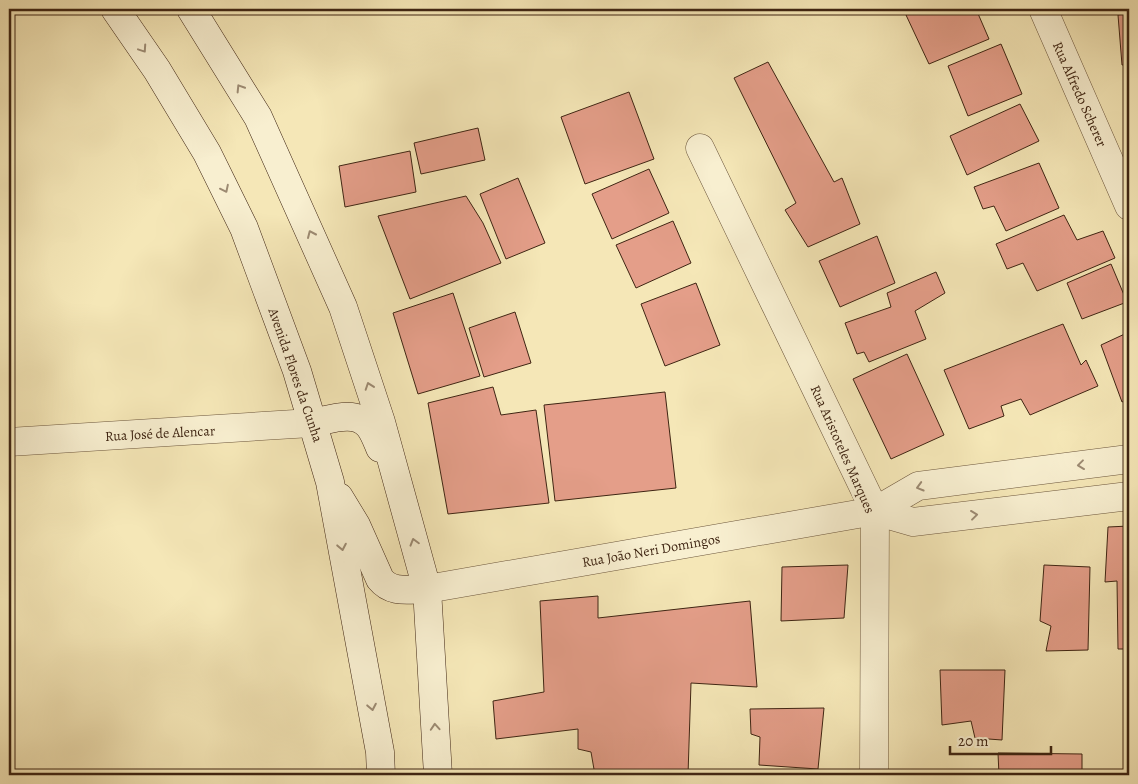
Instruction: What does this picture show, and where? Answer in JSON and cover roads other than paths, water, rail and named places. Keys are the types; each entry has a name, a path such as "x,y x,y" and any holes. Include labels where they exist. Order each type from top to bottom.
{"street":[{"name":"Avenida Flores da Cunha","path":"115,9 157,70 207,152 244,228 297,371 330,482 380,752 380,775"},
{"path":"190,9 258,117 343,307 381,422 427,589 438,775"},
{"name":"Rua Alfredo Scherer","path":"1043,9 1129,206"},
{"name":"Rua Aristoteles Marques","path":"700,148 875,511 874,775"},
{"name":"Rua José de Alencar","path":"9,442 312,424 344,417 359,418 369,426 398,486"},
{"name":"Rua João Neri Domingos","path":"330,482 356,525 380,579 386,587 394,590 427,589 875,511 918,486 1129,459"},
{"name":"Rua João Neri Domingos","path":"875,511 913,522 1129,496"}]}
